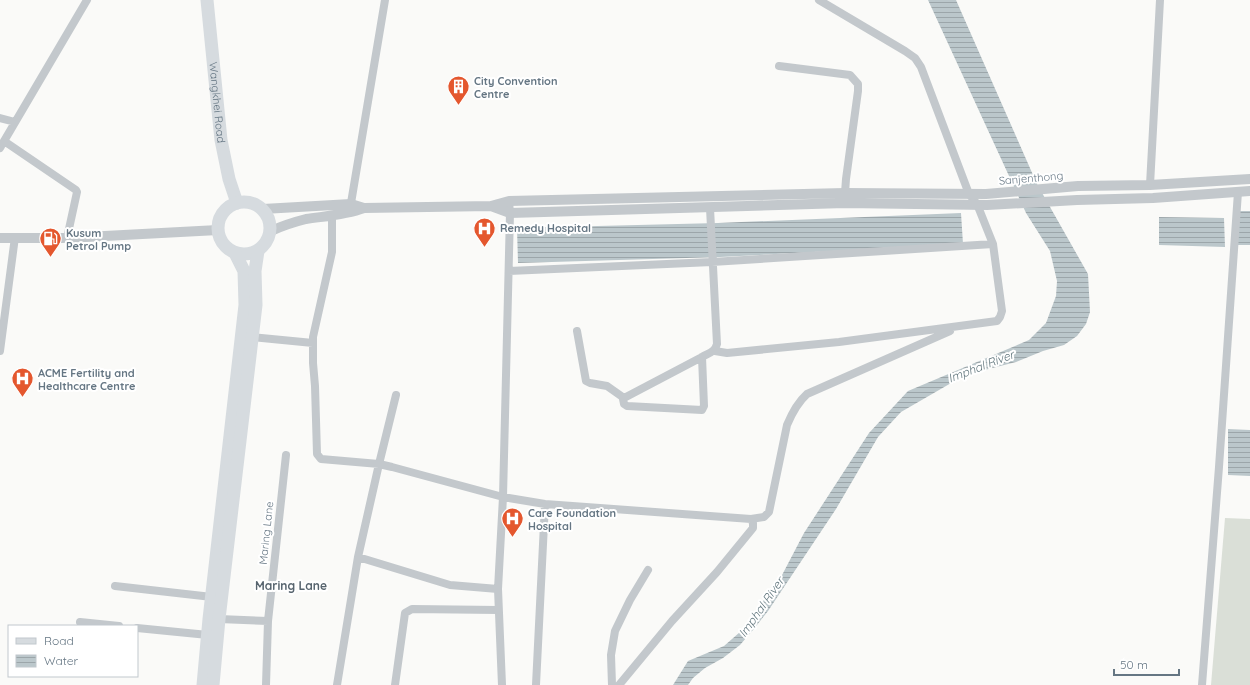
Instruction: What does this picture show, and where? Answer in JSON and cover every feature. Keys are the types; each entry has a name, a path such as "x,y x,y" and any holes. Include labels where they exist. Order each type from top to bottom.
{"main road":[{"name":"Wangkhei Road","path":"207,0 221,140 229,179 236,202"},
{"path":"203,685 245,305 244,271 235,253 225,246 220,239 218,222 228,207 236,202 255,204 263,209 269,219 271,231 267,242 258,251 247,254 235,253"},
{"path":"214,685 220,619 256,305 255,272 258,251"}],"street":[{"path":"67,238 77,192 76,190 2,145 86,0"},
{"path":"350,208 385,0"},
{"path":"715,350 725,353 839,342 993,323 1000,317 1002,311 993,244 982,204 969,194 921,67 915,58 905,51 819,0"},
{"path":"1150,185 1160,0"},
{"path":"779,66 850,75 858,84 845,193"},
{"path":"0,118 15,122"},
{"name":"Sanjenthong","path":"491,206 509,201 845,193 986,194 1078,186 1150,185 1250,179"},
{"name":"Sanjenthong","path":"510,213 845,203 982,204 1153,198 1250,191"},
{"path":"1202,685 1238,192"},
{"path":"502,685 498,589 503,498 509,271 509,201"},
{"path":"263,209 491,206 510,213"},
{"path":"271,231 295,222 332,216 350,208"},
{"path":"624,398 715,350 717,344 710,208"},
{"path":"332,216 332,252 313,343 318,455 321,459 379,464 503,498 545,504 751,519 764,516 768,512 787,425 792,412 807,394 959,327"},
{"path":"0,238 67,238 218,230"},
{"path":"0,351 15,237"},
{"path":"509,271 712,262 993,244"},
{"path":"577,331 586,381 606,385 624,398"},
{"path":"252,337 313,343"},
{"path":"624,398 624,404 628,406 702,410 704,406 702,357"},
{"path":"337,685 358,557 396,395"},
{"name":"Maring Lane","path":"266,685 268,621 286,455"},
{"path":"536,685 545,504"},
{"path":"619,685 672,621 717,572 752,528 753,523 751,519"},
{"path":"358,557 444,584 498,589"},
{"path":"612,685 611,655 615,631 630,600 648,570"},
{"path":"115,586 212,597"},
{"path":"395,685 405,613 412,610 498,610"},
{"path":"220,619 268,621"},
{"path":"80,622 109,625"},
{"path":"138,628 208,635"}],"shaded area":[{"path":"1225,518 1250,519 1250,685 1211,685"}],"water":[{"name":"Imphal River","path":"928,0 956,0 1037,184 1088,274 1090,312 1086,324 1077,336 1064,345 1043,351 1016,362 965,375 901,412 878,437 836,509 768,611 753,630 740,645 723,658 705,668 693,678 688,685 673,685 688,661 724,646 740,632 781,577 804,533 869,433 908,391 1029,340 1046,323 1056,296 1057,281 1050,251 1026,213"},
{"path":"1238,211 1250,211 1250,245 1238,245"},
{"path":"961,213 963,244 720,257 518,263 517,228 718,223"},
{"path":"1159,217 1224,218 1225,247 1159,245"},
{"path":"1228,429 1250,430 1250,476 1228,475"}],"place":[{"name":"City Convention Centre","path":"458,106"},
{"name":"Remedy Hospital","path":"485,248"},
{"name":"Kusum Petrol Pump","path":"51,258"},
{"name":"ACME Fertility and Healthcare Centre","path":"22,398"},
{"name":"Care Foundation Hospital","path":"512,538"}],"district":[{"name":"Maring Lane","path":"291,585"}]}
